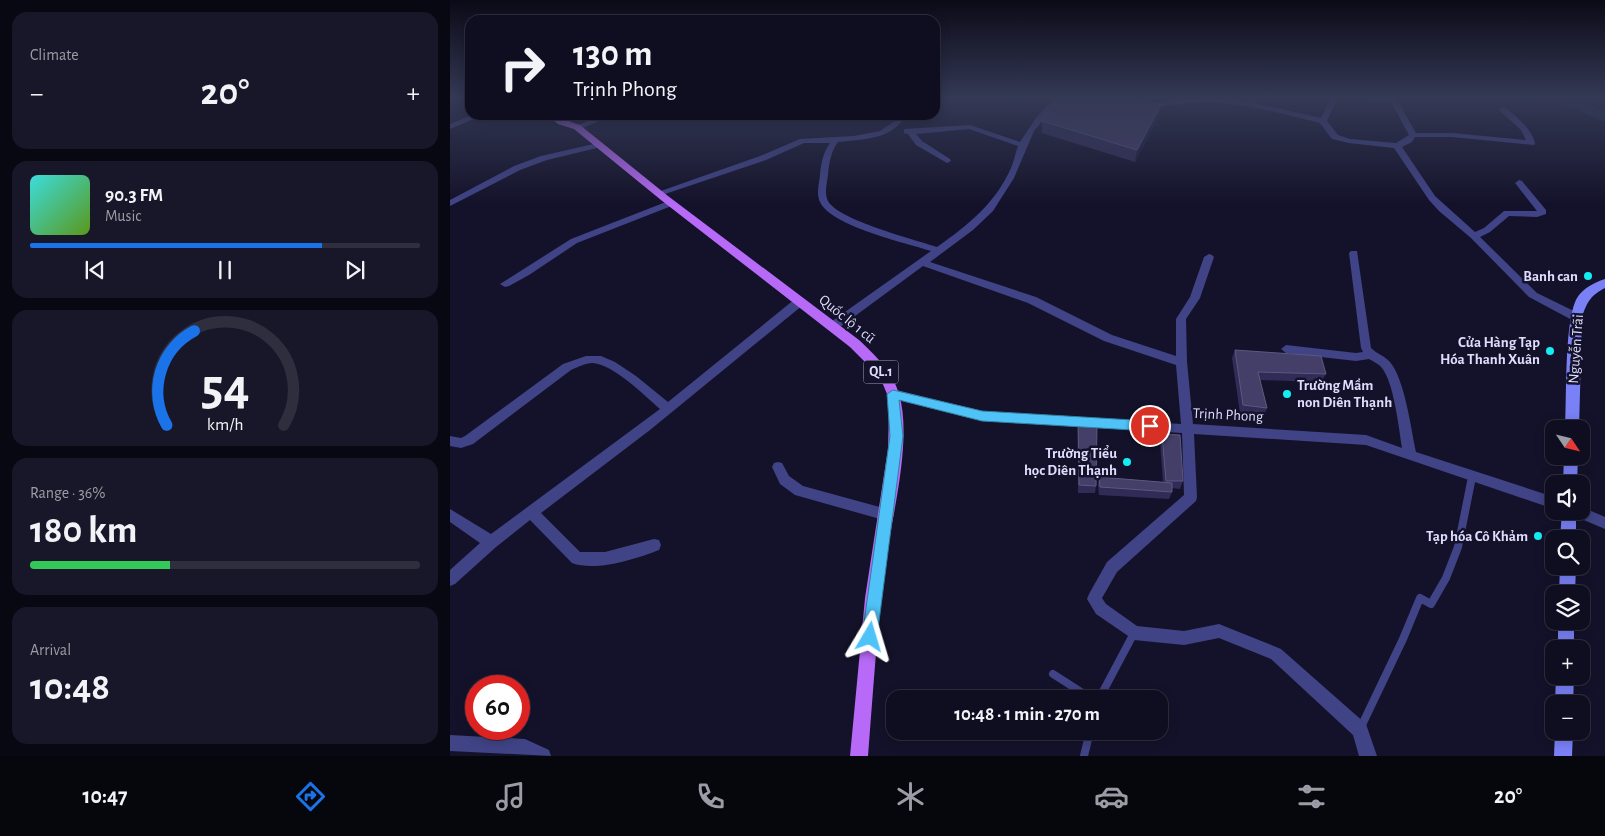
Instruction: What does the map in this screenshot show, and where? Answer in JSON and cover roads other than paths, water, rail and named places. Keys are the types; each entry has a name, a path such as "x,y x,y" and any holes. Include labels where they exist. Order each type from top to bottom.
{"main road":[{"name":"Quốc lộ 1 cũ","path":"584,133 869,358 887,381 893,394 896,436 867,656 859,756"},
{"name":"Nguyễn Trãi","path":"1572,420 1576,317 1582,299 1591,290 1605,283"},
{"path":"1563,756 1564,740"}],"street":[{"path":"659,193 762,158 803,141 836,140 875,133"},
{"path":"912,133 919,143 947,161"},
{"path":"963,133 999,137 1022,145"},
{"path":"832,327 970,228 988,212 1005,188 1028,133"},
{"path":"1331,133 1341,140 1398,146 1409,140 1413,135 1452,135 1531,143 1526,133"},
{"path":"836,140 830,148 825,164 822,195 826,206 865,228 937,250"},
{"path":"450,203 516,168 544,158 598,145"},
{"path":"1398,146 1432,198 1474,236 1533,295 1576,317"},
{"path":"1474,236 1487,230 1507,213 1537,214 1543,212 1519,183"},
{"path":"505,284 526,273 574,242 671,203"},
{"path":"1354,253 1366,348 1370,355 1386,365 1394,380 1410,456"},
{"path":"1209,257 1195,298 1182,319 1181,362 1188,429 1190,497 1112,567 1094,600 1101,609 1134,633 1184,638 1219,630 1276,654 1360,730 1365,750 1369,756"},
{"path":"921,262 1032,300 1108,338 1181,362"},
{"path":"450,579 490,542 668,409 799,302"},
{"path":"1286,349 1356,357 1370,355"},
{"path":"450,441 461,442 470,440 567,367 583,360 593,359 609,362 668,409"},
{"name":"Trịnh Phong","path":"893,394 982,416 1366,440 1545,500"},
{"path":"778,467 784,480 800,491 887,515"},
{"path":"530,511 577,558 588,561 604,559 654,545"},
{"path":"450,515 490,542"},
{"path":"1590,517 1605,523"},
{"path":"450,743 526,748 543,756"}],"lane":[{"path":"1360,730 1404,639 1420,598 1431,604 1446,578 1458,547 1472,477"},
{"path":"1104,690 1134,633"},
{"path":"1053,674 1078,690"},
{"path":"1084,756 1088,740"}],"place":[{"name":"Banh can","path":"1588,276"},
{"name":"Cửa Hàng Tạp Hóa Thanh Xuân","path":"1550,351"},
{"name":"Trường Mầm non Diên Thạnh","path":"1287,394"},
{"name":"Trường Tiểu học Diên Thạnh","path":"1127,462"},
{"name":"Tạp hóa Cô Khảm","path":"1538,536"}]}
